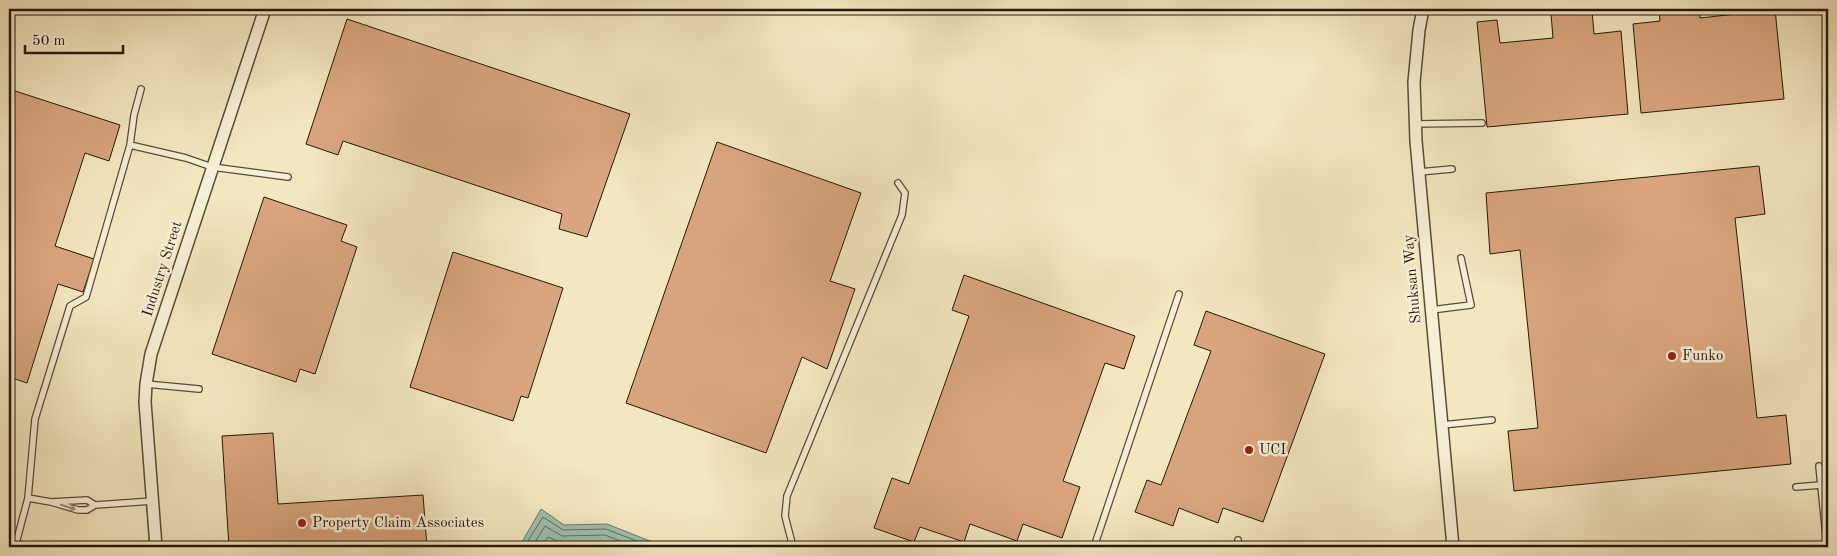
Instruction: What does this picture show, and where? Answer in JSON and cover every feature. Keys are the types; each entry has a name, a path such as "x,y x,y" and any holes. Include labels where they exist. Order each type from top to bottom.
{"street":[{"name":"Industry Street","path":"156,547 146,384 151,354 265,9"},
{"name":"Shuksan Way","path":"1424,9 1419,30 1414,82 1415,124 1453,547"}],"lane":[{"path":"15,547 28,498 35,419 70,306 86,296 130,145 134,115 141,89"},
{"path":"1415,124 1482,123"},
{"path":"130,145 186,158 212,167 288,176"},
{"path":"1419,172 1452,169"},
{"path":"793,547 785,516 787,496 902,215 905,193 898,183"},
{"path":"1431,310 1471,305 1461,258"},
{"path":"1094,547 1179,294"},
{"path":"146,384 199,389"},
{"path":"1442,425 1492,420"},
{"path":"1819,466 1827,547"},
{"path":"1796,487 1821,485"},
{"path":"28,498 78,510 86,510 95,506 153,501"},
{"path":"51,502 87,500 95,506"},
{"path":"1238,540 1238,547"}],"water":[{"path":"541,509 564,525 607,524 665,547 519,547"}],"building":[{"path":"464,9 484,9 482,15"},
{"path":"1659,9 1700,9 1700,18 1754,12 1754,9 1775,9 1784,99 1641,113 1633,24 1660,21"},
{"path":"1592,10 1594,34 1621,31 1628,114 1487,127 1477,22 1497,20 1500,43 1553,38 1551,14"},
{"path":"347,19 630,114 587,237 559,229 562,214 343,141 338,155 306,144"},
{"path":"9,89 120,125 109,161 85,153 55,246 94,259 83,292 58,284 27,383 9,377"},
{"path":"717,142 861,193 830,281 855,289 827,369 802,357 766,453 626,403"},
{"path":"1759,166 1765,214 1735,218 1757,418 1786,415 1791,464 1514,491 1508,431 1538,428 1520,250 1490,254 1486,193"},
{"path":"264,197 347,225 341,241 357,247 315,374 300,369 296,382 212,354"},
{"path":"453,252 563,288 528,398 521,396 513,421 410,387"},
{"path":"964,275 1135,336 1124,369 1105,363 1063,481 1080,487 1062,538 1023,524 1017,541 970,524 964,542 920,527 914,542 874,528 892,478 909,484 969,316 952,310"},
{"path":"1206,311 1325,354 1263,522 1223,508 1218,523 1179,508 1173,526 1135,512 1147,480 1161,485 1211,351 1194,345"},
{"path":"273,433 278,504 423,495 427,547 229,547 222,436"}],"place":[{"name":"Funko","path":"1672,356"},
{"name":"UCI","path":"1249,450"},
{"name":"Property Claim Associates","path":"302,523"}]}
